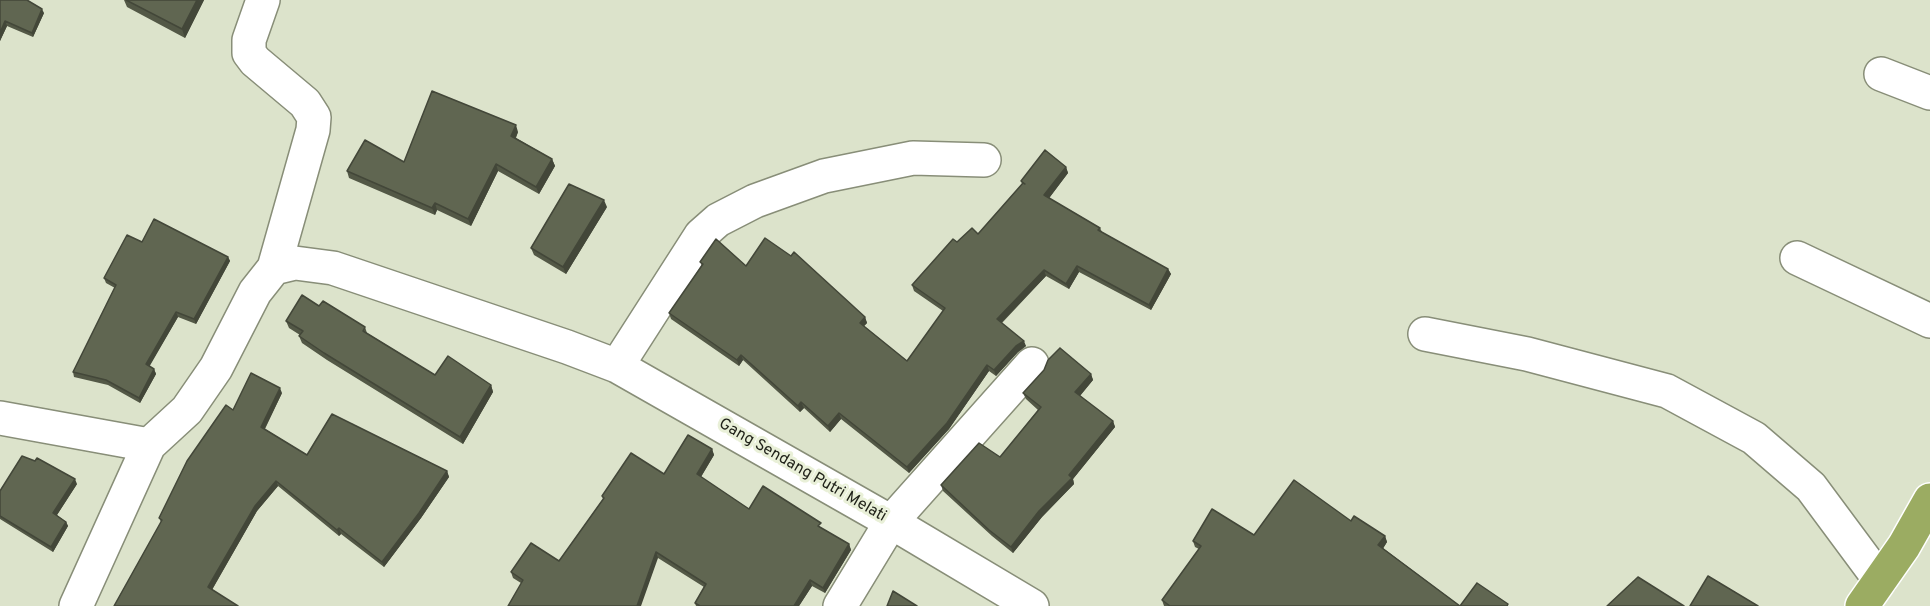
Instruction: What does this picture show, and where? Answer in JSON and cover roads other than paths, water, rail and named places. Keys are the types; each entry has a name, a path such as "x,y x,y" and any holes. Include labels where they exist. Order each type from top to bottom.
{"highway":[{"path":"1871,593 1904,546 1930,500"}],"street":[{"path":"76,606 149,445 187,410 216,368 255,292 274,268 313,130 314,117 305,104 255,61 249,53 249,40 263,0"},
{"path":"1881,74 1930,93"},
{"path":"617,366 701,235 718,220 755,201 824,176 913,158 984,160"},
{"path":"1797,258 1930,321"},
{"name":"Gang Sendang Putri Melati","path":"274,268 295,263 333,268 617,366 891,522 1032,606"},
{"path":"1425,334 1527,354 1667,391 1754,438 1811,487 1871,593"},
{"path":"840,606 891,522 1032,364"},
{"path":"0,418 149,445"}]}
